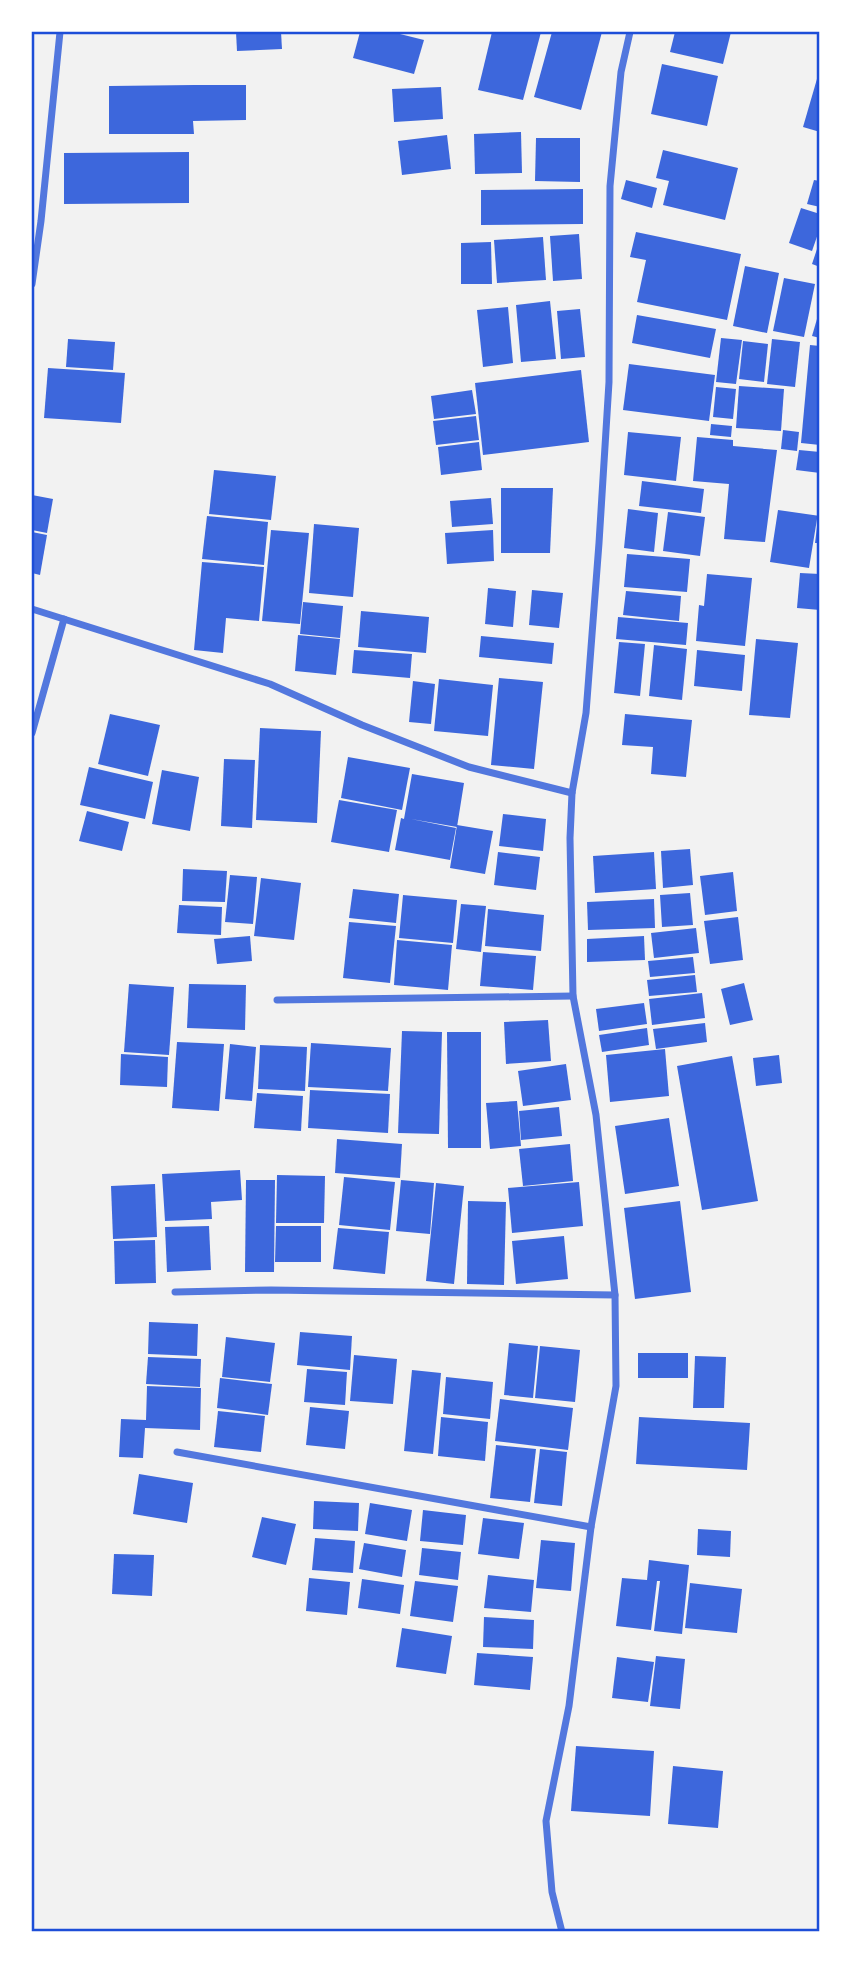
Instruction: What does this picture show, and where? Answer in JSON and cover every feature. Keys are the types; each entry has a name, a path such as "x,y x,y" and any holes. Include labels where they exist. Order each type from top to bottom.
{"street":[{"path":"32,284 60,32"},
{"path":"562,1931 552,1892 546,1821 569,1706 591,1527 615,1386 615,1294 596,1115 573,996 570,838 572,793 586,713 600,529 608,382 610,186 621,72 629,32"},
{"path":"32,609 270,684 362,725 469,767 572,793"},
{"path":"32,733 64,619"},
{"path":"277,1000 573,996"},
{"path":"174,1292 271,1290 615,1294"},
{"path":"177,1452 591,1527"}],"building":[{"path":"236,32 281,32 282,49 237,51"},
{"path":"360,32 392,32 424,40 414,74 353,58"},
{"path":"492,32 541,32 523,100 478,90"},
{"path":"552,32 602,32 581,110 534,97"},
{"path":"675,32 731,32 723,64 670,52"},
{"path":"662,64 718,76 707,126 651,114"},
{"path":"820,73 820,132 803,127"},
{"path":"246,85 246,120 193,121 194,134 109,134 109,86"},
{"path":"441,87 443,119 394,122 392,89"},
{"path":"521,132 522,173 475,174 474,134"},
{"path":"447,135 451,169 402,175 398,141"},
{"path":"536,138 580,138 580,182 535,181"},
{"path":"663,150 738,168 725,220 663,205 669,181 656,178"},
{"path":"189,152 189,203 64,204 64,153"},
{"path":"626,180 657,188 652,208 621,199"},
{"path":"814,180 820,181 820,207 807,204"},
{"path":"583,189 583,224 481,225 481,190"},
{"path":"801,208 820,214 820,228 812,251 789,243"},
{"path":"636,232 741,254 727,320 637,302 646,260 630,257"},
{"path":"579,234 582,279 553,281 550,236"},
{"path":"543,237 546,280 497,283 494,240"},
{"path":"491,242 492,284 461,284 461,243"},
{"path":"820,243 820,267 812,264"},
{"path":"745,266 779,273 767,333 733,326"},
{"path":"784,278 815,284 804,337 773,331"},
{"path":"550,301 556,359 521,362 516,305"},
{"path":"508,307 513,363 483,367 477,310"},
{"path":"580,309 585,357 561,359 557,311"},
{"path":"637,315 716,329 710,358 632,343"},
{"path":"817,319 820,319 820,338 812,336"},
{"path":"721,338 742,340 736,384 716,382"},
{"path":"68,339 115,342 113,370 66,367"},
{"path":"772,339 800,342 795,387 767,384"},
{"path":"743,341 768,344 764,382 739,379"},
{"path":"810,345 820,346 820,445 801,443"},
{"path":"629,364 715,375 709,421 623,410"},
{"path":"48,368 125,373 121,423 44,418"},
{"path":"581,370 589,442 483,455 475,383"},
{"path":"739,386 784,389 781,431 736,428"},
{"path":"716,387 736,389 733,419 713,417"},
{"path":"472,390 476,414 434,419 431,396"},
{"path":"476,416 479,440 436,445 433,421"},
{"path":"711,424 732,426 731,437 710,435"},
{"path":"783,430 799,432 797,451 781,449"},
{"path":"628,432 681,437 676,481 624,475"},
{"path":"697,437 733,440 733,446 777,450 765,542 724,539 729,484 693,481"},
{"path":"479,442 482,470 441,475 438,447"},
{"path":"799,450 820,452 820,473 796,470"},
{"path":"214,470 276,476 271,520 209,514"},
{"path":"642,481 704,489 701,513 639,506"},
{"path":"501,488 553,488 550,553 501,553"},
{"path":"32,495 53,499 47,533 32,530"},
{"path":"491,498 493,524 452,527 450,501"},
{"path":"628,509 658,513 654,552 624,548"},
{"path":"778,510 820,516 820,519 817,519 809,568 770,562"},
{"path":"668,512 705,517 700,556 663,551"},
{"path":"207,516 268,522 264,565 202,559"},
{"path":"818,519 820,543 815,543"},
{"path":"314,524 359,528 353,597 309,593"},
{"path":"271,530 309,533 300,624 262,621"},
{"path":"493,530 494,561 447,564 445,533"},
{"path":"32,532 47,535 40,575 32,573"},
{"path":"627,554 690,559 687,592 624,587"},
{"path":"202,562 264,567 259,621 226,618 223,653 194,650"},
{"path":"800,573 820,574 820,610 797,608"},
{"path":"707,574 752,578 745,646 696,641 699,605 704,606"},
{"path":"488,588 516,591 513,627 485,624"},
{"path":"532,590 563,593 559,628 529,625"},
{"path":"626,591 681,596 679,621 623,615"},
{"path":"303,602 343,606 340,638 300,634"},
{"path":"361,611 429,617 426,653 358,647"},
{"path":"618,617 688,623 686,645 616,639"},
{"path":"298,635 340,639 336,675 295,671"},
{"path":"481,636 554,643 552,664 479,657"},
{"path":"756,639 798,643 790,718 749,715"},
{"path":"619,642 645,644 640,696 614,693"},
{"path":"654,645 687,649 682,700 649,696"},
{"path":"354,650 412,654 410,678 352,673"},
{"path":"697,650 745,655 742,691 694,686"},
{"path":"499,678 543,682 534,769 491,765"},
{"path":"439,679 493,685 488,736 434,731"},
{"path":"413,681 435,684 431,724 409,722"},
{"path":"110,714 160,725 148,776 98,764"},
{"path":"625,714 692,720 686,777 651,774 653,747 622,745"},
{"path":"260,728 321,731 317,823 256,820"},
{"path":"348,757 410,768 402,810 341,798"},
{"path":"224,759 255,760 252,828 221,826"},
{"path":"89,767 153,782 145,819 80,805"},
{"path":"162,770 199,777 190,831 152,824"},
{"path":"412,774 464,783 457,827 411,819 456,828 450,860 395,850"},
{"path":"339,800 397,810 389,852 331,842"},
{"path":"87,811 129,822 122,851 79,841"},
{"path":"503,814 546,819 543,851 499,846"},
{"path":"457,825 493,831 485,874 450,868"},
{"path":"690,849 693,885 663,888 661,851"},
{"path":"498,852 540,857 536,890 494,885"},
{"path":"654,852 656,889 595,893 593,856"},
{"path":"183,869 227,871 225,902 182,901"},
{"path":"733,872 737,911 705,915 700,876"},
{"path":"230,875 257,877 253,924 225,922"},
{"path":"261,878 301,883 294,940 254,936"},
{"path":"353,889 399,894 396,923 349,918"},
{"path":"690,893 693,925 662,927 660,895"},
{"path":"403,895 457,900 453,943 399,938"},
{"path":"654,899 655,928 588,930 587,902"},
{"path":"461,904 486,906 481,952 456,949"},
{"path":"179,905 222,907 221,935 177,933"},
{"path":"488,909 544,915 541,951 485,946"},
{"path":"738,917 743,960 710,964 704,921"},
{"path":"349,922 396,926 390,983 343,978"},
{"path":"696,928 699,953 654,958 651,933"},
{"path":"250,936 252,961 217,964 214,939"},
{"path":"644,936 645,960 587,962 587,939"},
{"path":"397,940 452,945 448,990 394,985"},
{"path":"483,952 536,956 533,990 480,986"},
{"path":"693,957 695,973 650,977 648,961"},
{"path":"695,975 697,992 649,996 647,980"},
{"path":"744,983 753,1020 730,1025 721,989"},
{"path":"129,984 174,987 169,1055 124,1052"},
{"path":"189,984 246,985 245,1030 187,1028"},
{"path":"702,993 705,1018 652,1025 649,999"},
{"path":"644,1003 647,1024 599,1031 596,1009"},
{"path":"548,1020 551,1061 506,1064 504,1022"},
{"path":"705,1023 707,1042 656,1049 653,1029"},
{"path":"647,1028 649,1045 602,1052 599,1035"},
{"path":"402,1031 442,1032 439,1134 398,1133"},
{"path":"447,1032 481,1032 481,1148 448,1148"},
{"path":"177,1042 224,1044 219,1111 172,1108"},
{"path":"311,1043 391,1048 388,1091 308,1087"},
{"path":"230,1044 256,1047 252,1101 225,1099"},
{"path":"260,1045 307,1047 305,1091 258,1089"},
{"path":"665,1049 669,1096 610,1102 606,1055"},
{"path":"121,1054 168,1057 167,1087 120,1085"},
{"path":"779,1055 782,1083 756,1086 753,1058"},
{"path":"732,1056 758,1201 702,1210 677,1066"},
{"path":"566,1064 571,1100 523,1106 518,1071"},
{"path":"310,1090 390,1094 388,1133 308,1128"},
{"path":"257,1093 303,1096 301,1131 254,1128"},
{"path":"517,1101 521,1146 490,1149 486,1103"},
{"path":"559,1107 562,1136 521,1140 519,1111"},
{"path":"669,1118 679,1186 625,1194 615,1126"},
{"path":"337,1139 402,1144 400,1178 335,1173"},
{"path":"570,1144 573,1181 523,1186 519,1149"},
{"path":"240,1170 242,1200 211,1202 212,1219 165,1221 162,1174"},
{"path":"277,1175 325,1176 324,1223 276,1223"},
{"path":"344,1177 395,1182 390,1230 339,1225"},
{"path":"246,1180 275,1180 274,1272 245,1272"},
{"path":"401,1180 434,1183 430,1234 396,1231"},
{"path":"579,1182 583,1226 512,1233 508,1188"},
{"path":"436,1183 464,1186 454,1284 426,1281"},
{"path":"155,1184 157,1237 113,1239 111,1186"},
{"path":"468,1201 506,1202 504,1285 467,1284"},
{"path":"680,1201 691,1292 635,1299 624,1208"},
{"path":"209,1226 211,1270 167,1272 165,1227"},
{"path":"276,1226 321,1226 321,1262 275,1262"},
{"path":"338,1228 389,1232 385,1274 333,1269"},
{"path":"564,1236 568,1279 516,1284 512,1241"},
{"path":"155,1240 156,1283 115,1284 114,1241"},
{"path":"149,1322 198,1324 197,1356 148,1354"},
{"path":"300,1332 352,1336 350,1370 297,1365"},
{"path":"226,1337 275,1343 270,1382 222,1377"},
{"path":"509,1343 538,1346 533,1398 504,1395"},
{"path":"540,1346 580,1350 575,1402 535,1398"},
{"path":"638,1353 688,1353 688,1378 638,1378"},
{"path":"354,1355 397,1359 393,1404 350,1401"},
{"path":"695,1356 726,1357 724,1408 693,1408"},
{"path":"148,1357 201,1359 200,1387 146,1384"},
{"path":"307,1369 347,1372 345,1405 304,1402"},
{"path":"412,1370 441,1373 433,1454 404,1451"},
{"path":"446,1377 493,1382 490,1419 443,1414"},
{"path":"220,1378 272,1384 268,1415 217,1408"},
{"path":"147,1386 201,1388 200,1430 145,1428 143,1458 119,1457 121,1419 146,1420"},
{"path":"500,1399 573,1408 568,1450 495,1441"},
{"path":"310,1407 349,1411 345,1449 306,1445"},
{"path":"218,1411 265,1416 261,1452 214,1447"},
{"path":"441,1417 488,1422 485,1461 438,1456"},
{"path":"639,1417 750,1423 747,1470 636,1464"},
{"path":"496,1445 536,1449 530,1502 490,1498"},
{"path":"540,1449 567,1452 562,1506 534,1503"},
{"path":"139,1474 193,1483 187,1523 133,1514"},
{"path":"314,1501 359,1503 358,1531 313,1529"},
{"path":"370,1503 412,1510 407,1541 365,1534"},
{"path":"423,1510 466,1515 463,1545 420,1541"},
{"path":"262,1517 296,1524 286,1565 252,1557"},
{"path":"483,1518 524,1523 519,1559 478,1554"},
{"path":"698,1529 731,1531 730,1557 697,1555"},
{"path":"315,1538 355,1541 353,1573 312,1570"},
{"path":"541,1540 575,1543 571,1591 536,1588"},
{"path":"364,1543 406,1550 402,1577 359,1569"},
{"path":"422,1548 461,1552 458,1580 419,1575"},
{"path":"114,1554 154,1555 152,1596 112,1594"},
{"path":"649,1560 689,1565 682,1634 654,1631 660,1581 657,1581 651,1630 616,1626 622,1578 647,1580"},
{"path":"488,1575 534,1580 531,1612 484,1608"},
{"path":"309,1578 350,1582 347,1615 306,1611"},
{"path":"362,1579 404,1585 400,1614 358,1608"},
{"path":"415,1581 458,1586 453,1622 410,1616"},
{"path":"690,1583 742,1589 737,1633 685,1628"},
{"path":"484,1617 534,1620 533,1649 483,1647"},
{"path":"402,1628 452,1636 446,1674 396,1667"},
{"path":"477,1653 533,1657 530,1690 474,1685"},
{"path":"656,1656 685,1659 680,1709 650,1706"},
{"path":"617,1657 654,1662 648,1702 612,1698"},
{"path":"576,1746 654,1751 650,1816 571,1811"},
{"path":"673,1766 723,1771 718,1828 668,1824"}]}
